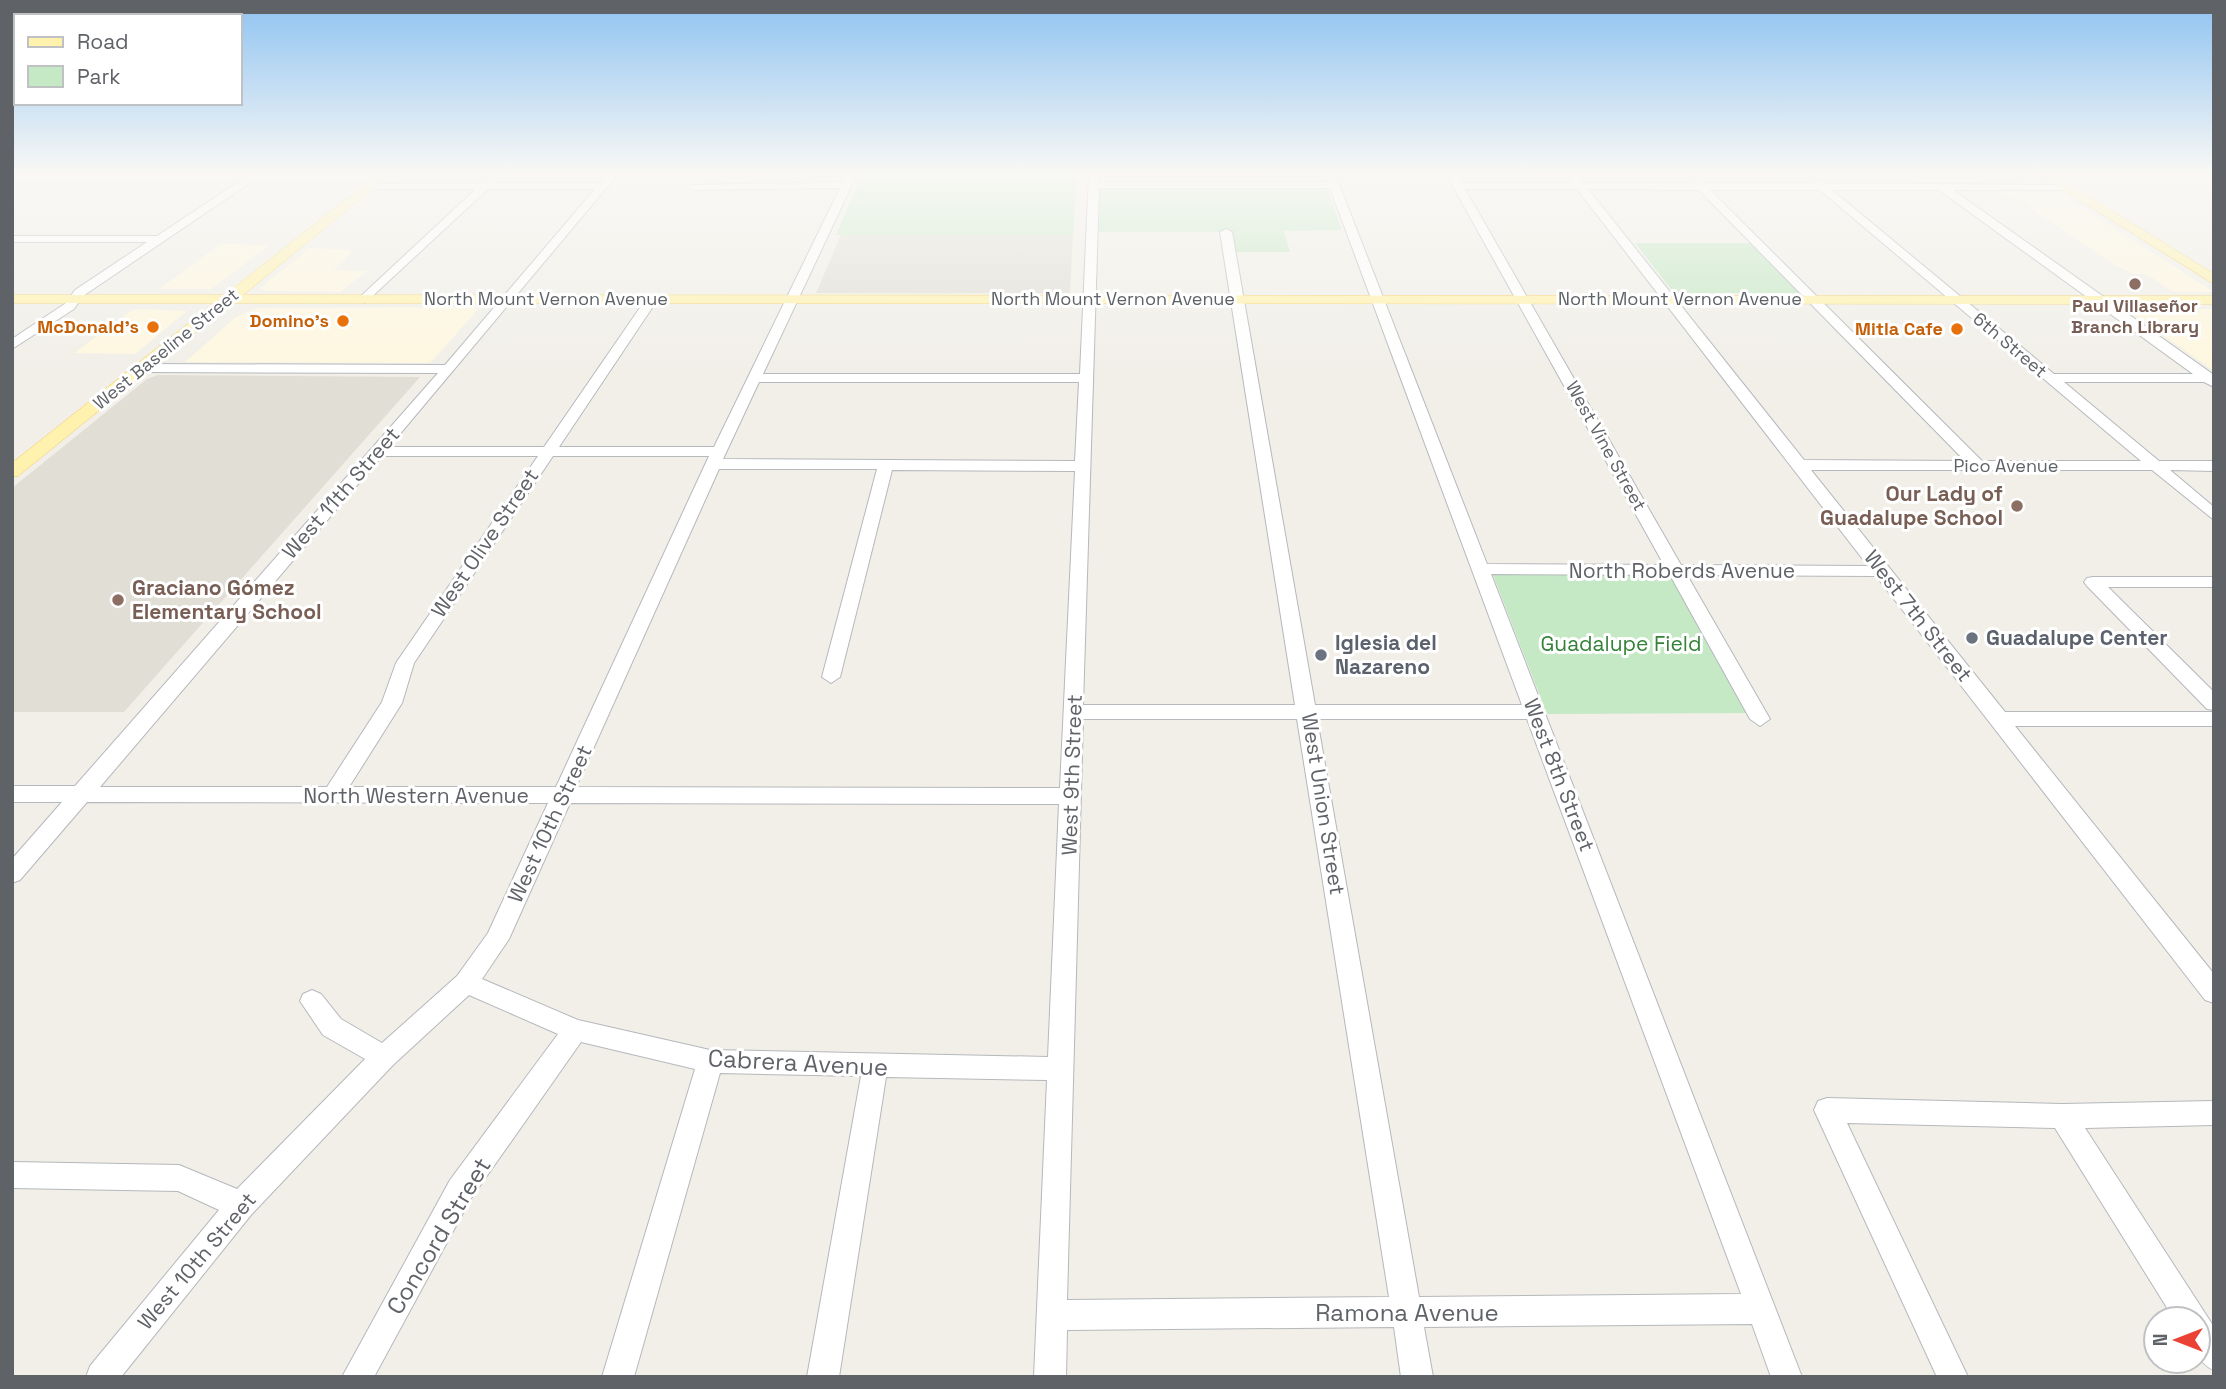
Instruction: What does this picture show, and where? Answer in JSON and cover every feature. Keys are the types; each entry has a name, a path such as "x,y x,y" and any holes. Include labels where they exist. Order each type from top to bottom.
{"main road":[{"name":"West Baseline Street","path":"12,472 304,239"},
{"path":"2149,239 2214,279"},
{"name":"North Mount Vernon Avenue","path":"12,299 2214,300"}],"street":[{"path":"15,240 157,239"},
{"path":"12,345 157,239"},
{"path":"365,299 429,239"},
{"name":"West 11th Street","path":"12,874 559,239"},
{"name":"West 10th Street","path":"102,1377 241,1205 384,1057 466,983 497,939 716,458 823,239"},
{"name":"West 9th Street","path":"1050,1377 1091,239"},
{"name":"West Union Street","path":"1227,239 1417,1377"},
{"name":"West 8th Street","path":"1355,239 1787,1377"},
{"name":"West Vine Street","path":"1489,239 1760,719"},
{"name":"West 7th Street","path":"1621,239 2214,993"},
{"path":"1754,239 1979,466"},
{"name":"6th Street","path":"1883,239 2214,515"},
{"path":"2013,239 2212,380"},
{"name":"West Olive Street","path":"333,795 392,703 405,663 652,299"},
{"path":"141,369 449,369"},
{"path":"755,377 1087,378"},
{"path":"2049,377 2212,380"},
{"path":"375,452 547,452 886,464 1084,466"},
{"path":"831,677 886,464"},
{"name":"Pico Avenue","path":"1798,465 2214,466"},
{"name":"North Roberds Avenue","path":"1480,569 1883,571"},
{"path":"2214,582 2093,582 2214,704"},
{"path":"1075,712 1535,712"},
{"path":"1998,719 2214,719"},
{"name":"North Western Avenue","path":"12,794 1072,796"},
{"name":"Cabrera Avenue","path":"466,983 575,1030 710,1061 875,1067 1059,1069"},
{"path":"312,1001 332,1027 384,1057"},
{"name":"Concord Street","path":"357,1377 460,1191 575,1030"},
{"path":"618,1377 710,1061"},
{"path":"823,1377 875,1067"},
{"path":"1953,1377 1827,1110 2062,1116 2214,1113"},
{"path":"2062,1116 2182,1305"},
{"path":"12,1175 179,1178 241,1205"},
{"name":"Ramona Avenue","path":"1052,1315 1763,1309"}],"shaded area":[{"path":"839,239 1073,239 1070,293 816,293"},
{"path":"2076,239 2131,239 2214,292 2173,292 2146,274 2134,274 2115,265"},
{"path":"221,244 270,245 211,289 159,289"},
{"path":"310,248 349,250 351,253 333,270 367,271 340,292 265,291 260,288"},
{"path":"257,308 477,308 475,313 431,362 426,363 185,362 236,317"},
{"path":"2131,309 2214,309 2214,371 2130,312"},
{"path":"132,310 187,311 135,354 74,353"},
{"name":"Graciano Gómez Elementary School","path":"158,375 420,377 124,712 12,712 12,488 147,379"}],"green space":[{"path":"1232,239 1286,239 1290,252 1235,252"},
{"path":"1635,243 1751,243 1800,293 1674,293"},
{"name":"Guadalupe Field","path":"1669,574 1749,713 1547,714 1493,575"}],"place":[{"name":"Paul Villaseñor Branch Library","path":"2135,284"},
{"name":"Domino's","path":"343,321"},
{"name":"McDonald's","path":"153,327"},
{"name":"Mitla Cafe","path":"1957,329"},
{"name":"Our Lady of Guadalupe School","path":"2017,506"},
{"name":"Graciano Gómez Elementary School","path":"118,600"},
{"name":"Guadalupe Center","path":"1972,638"},
{"name":"Iglesia del Nazareno","path":"1321,655"}]}
